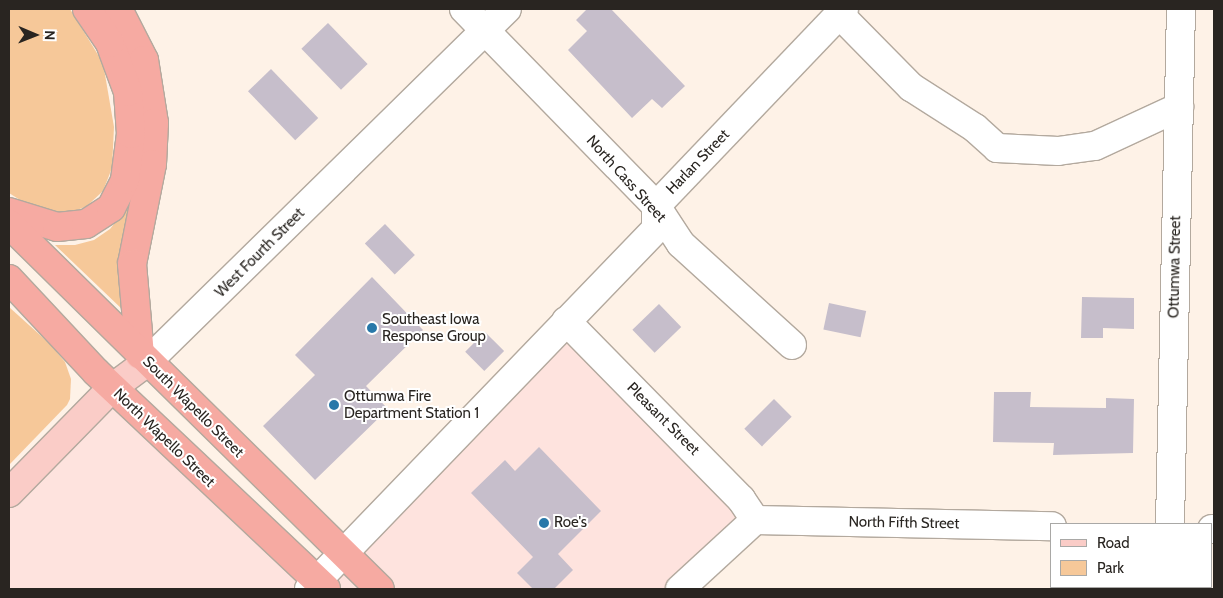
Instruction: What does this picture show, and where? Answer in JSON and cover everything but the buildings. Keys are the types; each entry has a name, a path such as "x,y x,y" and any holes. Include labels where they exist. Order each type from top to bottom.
{"highway":[{"path":"9,212 56,227 86,224 111,208 126,180 132,134 128,92 110,43 87,9"},
{"path":"118,9 144,60 154,123 152,164 132,264 144,359"},
{"name":"South Wapello Street","path":"9,224 144,359 380,589"},
{"name":"North Wapello Street","path":"9,279 112,388 318,586"}],"main road":[{"name":"West Fourth Street","path":"9,493 112,388 144,359"}],"street":[{"name":"North Cass Street","path":"464,9 656,206 681,244 792,345"},
{"name":"West Fourth Street","path":"144,359 506,9"},
{"name":"Ottumwa Street","path":"1170,523 1181,9"},
{"path":"841,11 911,87 975,128 996,148 1058,151 1095,146 1179,107"},
{"name":"Harlan Street","path":"318,586 343,554 656,228 656,206 841,11"},
{"name":"Pleasant Street","path":"566,321 741,498 755,520"},
{"path":"680,589 755,520"},
{"name":"North Fifth Street","path":"755,520 1050,526"}],"shaded area":[{"path":"566,321 755,520 680,589 9,589 9,493 112,388 318,581"}],"green space":[{"path":"9,9 70,9 103,63 114,127 112,168 103,191 87,206 70,213 36,210 9,193"},
{"path":"126,209 130,212 124,311 55,245 75,245 94,240 110,229"},
{"path":"9,307 50,344 65,362 71,379 70,399 67,405 9,465"}],"place":[{"name":"Southeast Iowa Response Group","path":"372,328"},
{"name":"Ottumwa Fire Department Station 1","path":"334,405"},
{"name":"Roe's","path":"544,523"}]}
